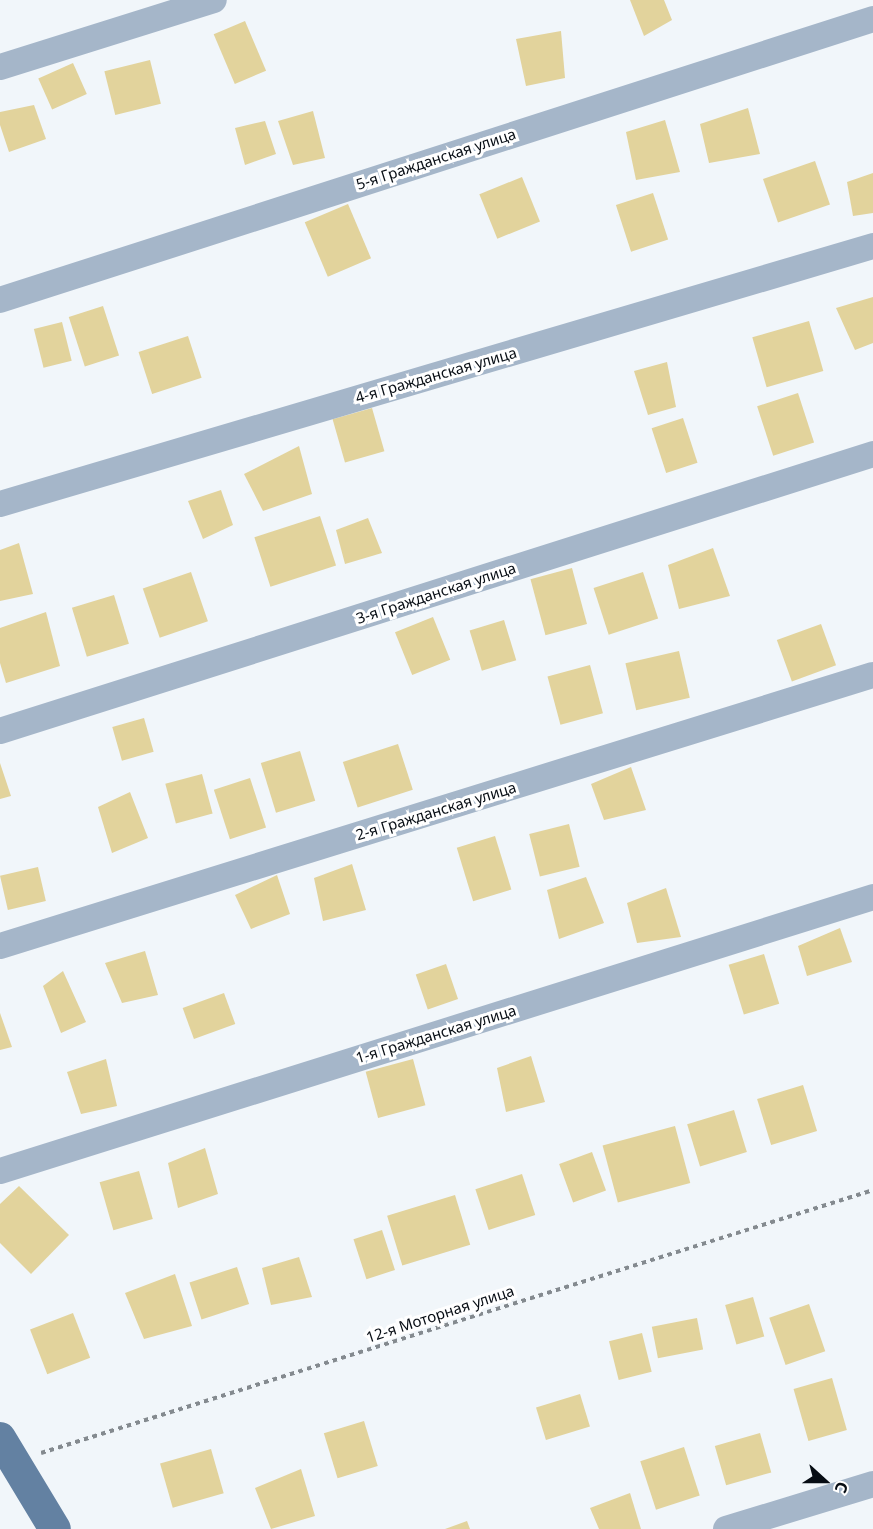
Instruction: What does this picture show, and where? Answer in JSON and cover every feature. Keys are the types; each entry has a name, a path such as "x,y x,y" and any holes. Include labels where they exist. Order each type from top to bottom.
{"main road":[{"path":"7,1450 55,1529"}],"street":[{"path":"0,67 214,0"},
{"name":"5-я Гражданская улица","path":"0,300 873,19"},
{"name":"4-я Гражданская улица","path":"0,504 873,246"},
{"name":"3-я Гражданская улица","path":"0,731 873,454"},
{"name":"2-я Гражданская улица","path":"0,946 873,675"},
{"name":"1-я Гражданская улица","path":"0,1171 873,897"},
{"path":"726,1529 873,1484"}],"path":[{"name":"12-я Моторная улица","path":"7,1450 873,1190"}],"building":[{"path":"630,0 664,0 672,20 644,36"},
{"path":"245,21 266,71 235,84 214,34"},
{"path":"561,31 565,78 526,86 516,39"},
{"path":"150,60 161,104 115,115 104,71"},
{"path":"73,63 87,94 52,110 38,78"},
{"path":"34,105 46,139 9,152 0,125 0,112"},
{"path":"748,108 760,154 709,163 700,124"},
{"path":"313,111 325,158 293,165 278,121"},
{"path":"665,120 680,172 636,180 626,132"},
{"path":"265,121 276,154 245,165 235,128"},
{"path":"815,161 830,204 778,222 763,179"},
{"path":"873,173 873,213 853,216 847,182"},
{"path":"522,177 540,222 497,239 479,194"},
{"path":"653,193 668,240 631,252 616,205"},
{"path":"348,204 371,258 328,277 305,222"},
{"path":"873,297 873,343 855,350 836,308"},
{"path":"103,306 119,355 85,367 69,317"},
{"path":"809,321 823,371 767,387 752,337"},
{"path":"62,322 72,361 44,368 34,329"},
{"path":"188,336 202,378 152,394 139,352"},
{"path":"667,362 676,407 648,415 634,371"},
{"path":"798,393 814,442 773,456 757,406"},
{"path":"372,408 384,451 345,463 333,419"},
{"path":"683,418 698,463 666,473 652,428"},
{"path":"299,446 312,494 263,511 244,474"},
{"path":"221,490 233,525 203,539 188,501"},
{"path":"320,516 336,565 270,587 254,537"},
{"path":"368,518 382,553 345,564 336,530"},
{"path":"19,543 33,594 0,601 0,550"},
{"path":"713,548 730,596 679,609 668,565"},
{"path":"572,568 587,624 545,635 530,579"},
{"path":"191,572 208,621 160,638 143,589"},
{"path":"643,572 658,619 609,635 594,588"},
{"path":"114,595 129,644 87,657 72,608"},
{"path":"46,612 60,666 6,683 0,663 0,628"},
{"path":"433,617 450,660 412,675 395,632"},
{"path":"504,620 516,660 482,671 470,631"},
{"path":"821,624 836,665 792,681 777,640"},
{"path":"679,651 690,698 636,710 625,663"},
{"path":"590,665 603,713 560,725 547,676"},
{"path":"144,718 154,752 122,761 112,727"},
{"path":"398,744 413,790 358,808 343,762"},
{"path":"300,751 315,801 276,813 261,763"},
{"path":"0,763 11,796 0,799"},
{"path":"631,767 646,810 604,820 591,784"},
{"path":"202,774 213,814 176,823 165,784"},
{"path":"250,778 266,827 230,839 214,790"},
{"path":"130,792 148,838 112,853 98,807"},
{"path":"569,824 580,867 540,877 529,834"},
{"path":"495,836 511,890 473,901 457,848"},
{"path":"352,864 366,910 323,921 314,878"},
{"path":"38,867 46,901 8,910 0,876"},
{"path":"277,875 290,914 251,929 235,895"},
{"path":"586,877 604,923 559,939 547,890"},
{"path":"666,888 681,937 637,943 627,903"},
{"path":"840,928 852,962 807,976 798,946"},
{"path":"145,951 158,995 122,1003 105,963"},
{"path":"764,954 779,1004 744,1015 729,965"},
{"path":"446,964 458,999 428,1009 416,974"},
{"path":"63,971 86,1022 61,1033 43,986"},
{"path":"224,993 235,1024 194,1039 183,1008"},
{"path":"0,1013 12,1047 0,1050"},
{"path":"531,1056 545,1102 506,1112 497,1068"},
{"path":"106,1059 117,1106 81,1114 67,1072"},
{"path":"413,1059 425,1105 378,1118 366,1072"},
{"path":"803,1085 817,1131 771,1145 757,1099"},
{"path":"734,1110 747,1152 700,1166 687,1124"},
{"path":"675,1126 690,1183 618,1202 603,1145"},
{"path":"205,1148 218,1194 178,1208 168,1163"},
{"path":"592,1152 606,1191 573,1202 559,1164"},
{"path":"139,1171 153,1219 113,1230 100,1182"},
{"path":"522,1174 535,1215 489,1230 475,1189"},
{"path":"19,1186 69,1235 31,1274 0,1243 0,1204"},
{"path":"455,1195 470,1245 402,1265 387,1216"},
{"path":"382,1230 395,1270 366,1279 353,1239"},
{"path":"299,1257 312,1297 271,1305 262,1268"},
{"path":"237,1267 249,1304 201,1320 189,1282"},
{"path":"175,1274 192,1326 144,1339 125,1293"},
{"path":"753,1297 764,1336 736,1344 725,1305"},
{"path":"809,1304 825,1351 786,1365 769,1318"},
{"path":"73,1313 90,1358 47,1374 30,1329"},
{"path":"697,1318 703,1349 658,1358 652,1327"},
{"path":"642,1333 652,1372 619,1380 609,1341"},
{"path":"832,1378 847,1430 808,1441 794,1389"},
{"path":"580,1394 590,1427 546,1440 536,1407"},
{"path":"364,1421 378,1466 338,1478 324,1433"},
{"path":"760,1433 771,1472 726,1485 715,1446"},
{"path":"684,1447 700,1496 656,1510 640,1461"},
{"path":"211,1449 224,1493 173,1508 160,1464"},
{"path":"301,1469 315,1516 271,1529 255,1488"},
{"path":"630,1493 641,1529 599,1529 590,1508"},
{"path":"467,1521 470,1529 445,1529"}]}
